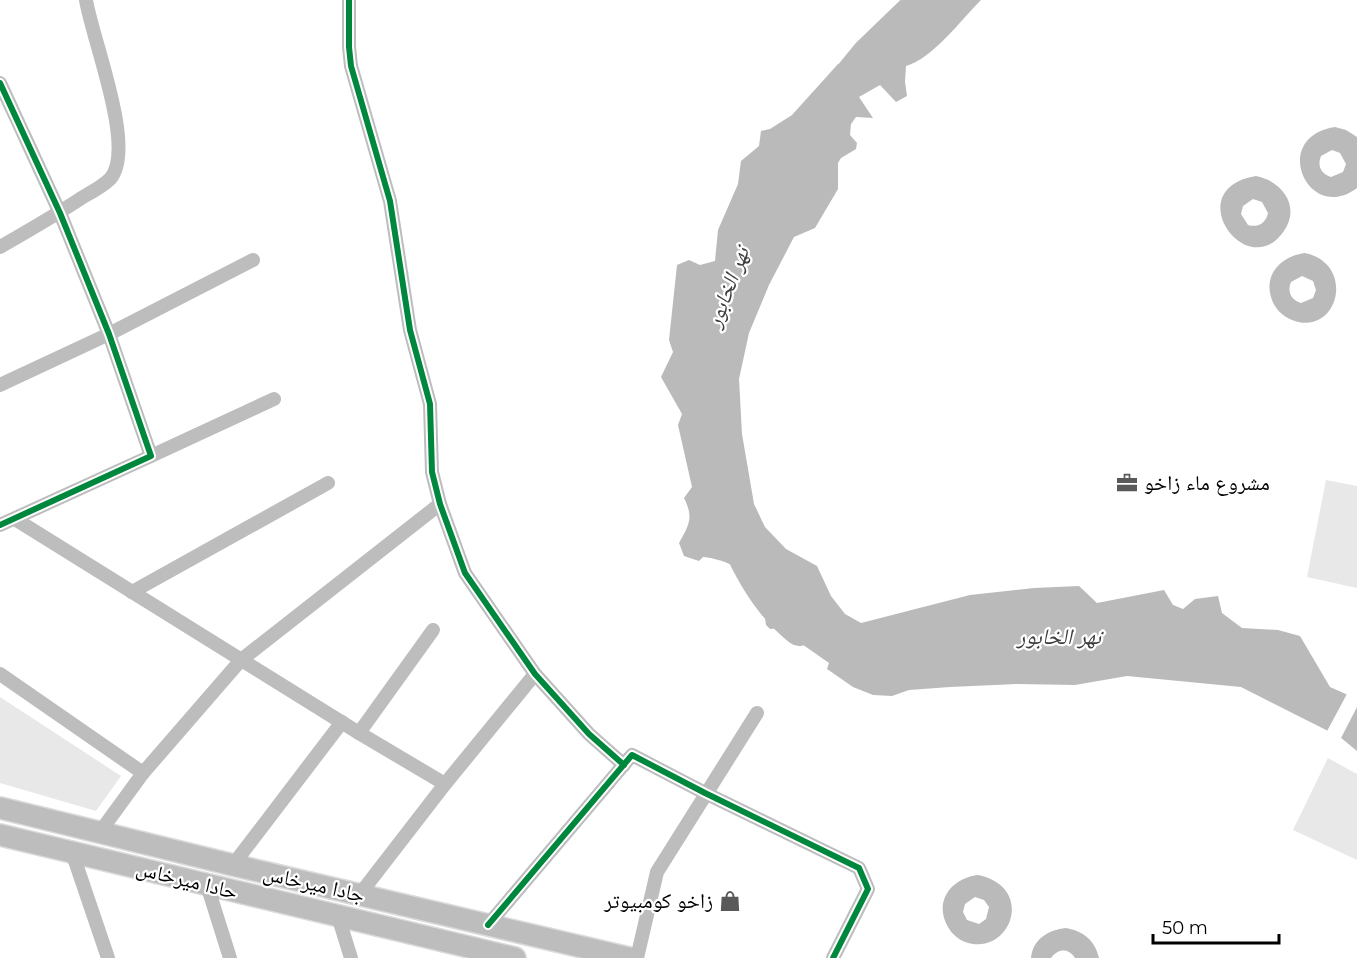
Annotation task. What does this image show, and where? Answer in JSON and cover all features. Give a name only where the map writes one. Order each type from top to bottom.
[{"type":"main road","name":"جادا ميرخاس","points":[[0,808],[629,958]]},
{"type":"main road","name":"حادا ميرخاس","points":[[0,835],[338,916],[481,954],[515,958]]},
{"type":"street","points":[[0,247],[60,213],[110,179],[116,168],[119,155],[115,113],[86,0]]},
{"type":"street","points":[[348,0],[351,66],[390,201],[410,330],[430,404],[431,461],[440,504],[465,573],[535,674],[589,734],[624,765]]},
{"type":"street","points":[[0,83],[60,213],[109,334],[151,456]]},
{"type":"street","points":[[0,385],[109,334],[253,260]]},
{"type":"street","points":[[0,525],[274,399]]},
{"type":"street","points":[[132,592],[328,483]]},
{"type":"street","points":[[100,832],[142,773],[242,660],[440,504]]},
{"type":"street","points":[[15,519],[445,784]]},
{"type":"street","points":[[359,733],[433,630]]},
{"type":"street","points":[[0,674],[142,773]]},
{"type":"street","points":[[360,894],[445,784],[535,674]]},
{"type":"street","points":[[637,958],[657,872],[757,713]]},
{"type":"street","points":[[233,865],[342,722]]},
{"type":"street","points":[[488,925],[632,754],[705,793],[859,868],[868,889],[833,958]]},
{"type":"street","points":[[72,852],[108,958]]},
{"type":"street","points":[[207,885],[230,958]]},
{"type":"street","points":[[338,916],[351,958]]},
{"type":"shaded area","points":[[1326,480],[1357,486],[1357,588],[1307,577]]},
{"type":"shaded area","points":[[0,697],[121,776],[96,811],[0,783]]},
{"type":"shaded area","points":[[1328,758],[1357,774],[1357,860],[1293,830]]},
{"type":"water","name":"نهر الخابور","points":[[907,0],[981,0],[936,47],[916,62],[906,66],[907,96],[896,102],[880,85],[859,97],[873,118],[856,117],[851,124],[850,135],[857,143],[856,149],[841,158],[838,163],[838,189],[815,228],[794,237],[769,285],[749,333],[739,379],[742,434],[754,504],[765,527],[786,549],[817,566],[831,596],[845,614],[861,623],[970,595],[1034,588],[1079,586],[1097,603],[1164,590],[1173,605],[1183,609],[1195,599],[1218,596],[1222,613],[1242,628],[1278,630],[1300,636],[1330,687],[1357,699],[1357,751],[1340,737],[1241,687],[1127,676],[1075,685],[1017,684],[950,687],[909,690],[892,696],[873,695],[853,687],[827,669],[829,663],[779,628],[770,629],[766,625],[765,618],[772,603],[760,585],[744,571],[714,559],[703,557],[699,561],[684,556],[679,543],[688,526],[689,511],[684,498],[692,487],[678,425],[682,414],[661,377],[673,352],[669,340],[677,265],[689,260],[700,265],[715,261],[718,230],[738,184],[741,161],[759,146],[761,131],[770,129],[792,115],[838,64],[870,58],[886,37],[888,15]]},
{"type":"water","points":[[1335,127],[1346,130],[1357,137],[1357,188],[1339,196],[1324,195],[1311,188],[1303,175],[1300,160],[1304,146],[1315,134]],"holes":[[[1332,150],[1340,153],[1346,164],[1343,172],[1331,177],[1325,174],[1320,166],[1321,156]]]},
{"type":"water","points":[[1256,176],[1274,183],[1286,196],[1289,204],[1289,222],[1284,231],[1269,245],[1253,247],[1238,241],[1227,229],[1221,213],[1222,198],[1233,184]],"holes":[[[1253,199],[1262,202],[1268,213],[1265,220],[1258,225],[1248,225],[1241,214],[1243,206]]]},
{"type":"water","points":[[1305,253],[1321,260],[1331,271],[1336,284],[1335,297],[1330,310],[1321,319],[1308,323],[1292,320],[1282,314],[1272,301],[1270,280],[1273,273],[1282,262]],"holes":[[[1302,276],[1313,281],[1316,290],[1313,298],[1301,303],[1292,298],[1289,289],[1291,282]]]},
{"type":"water","points":[[978,875],[996,882],[1007,893],[1012,906],[1010,919],[1004,931],[994,940],[981,944],[965,942],[958,938],[950,930],[944,917],[944,900],[948,892],[960,881]],"holes":[[[975,897],[984,900],[989,907],[986,919],[979,924],[967,920],[963,912],[965,904]]]},
{"type":"water","points":[[1066,928],[1078,931],[1087,937],[1095,946],[1099,958],[1075,958],[1070,952],[1063,950],[1051,958],[1031,958],[1038,941],[1048,933]]},
{"type":"pier","points":[[1348,692],[1357,696],[1357,707],[1340,740],[1326,733]]},
{"type":"waterway","name":"نهر الخابور","points":[[836,91],[867,53],[922,0]]},
{"type":"waterway","name":"نهر الخابور","points":[[737,544],[763,591],[779,613],[799,631]]},
{"type":"cycle path","points":[[349,0],[351,66],[390,201],[410,330],[430,404],[432,472],[440,504],[465,573],[535,674],[589,734],[624,765]]},
{"type":"cycle path","points":[[0,83],[60,213],[109,334],[151,456],[0,525]]},
{"type":"cycle path","points":[[488,925],[632,755],[859,868],[868,889],[833,958]]},
{"type":"place","name":"مشروع ماء زاخو","points":[[1127,483]]},
{"type":"place","name":"زاخو كومبيوتر","points":[[730,901]]}]
